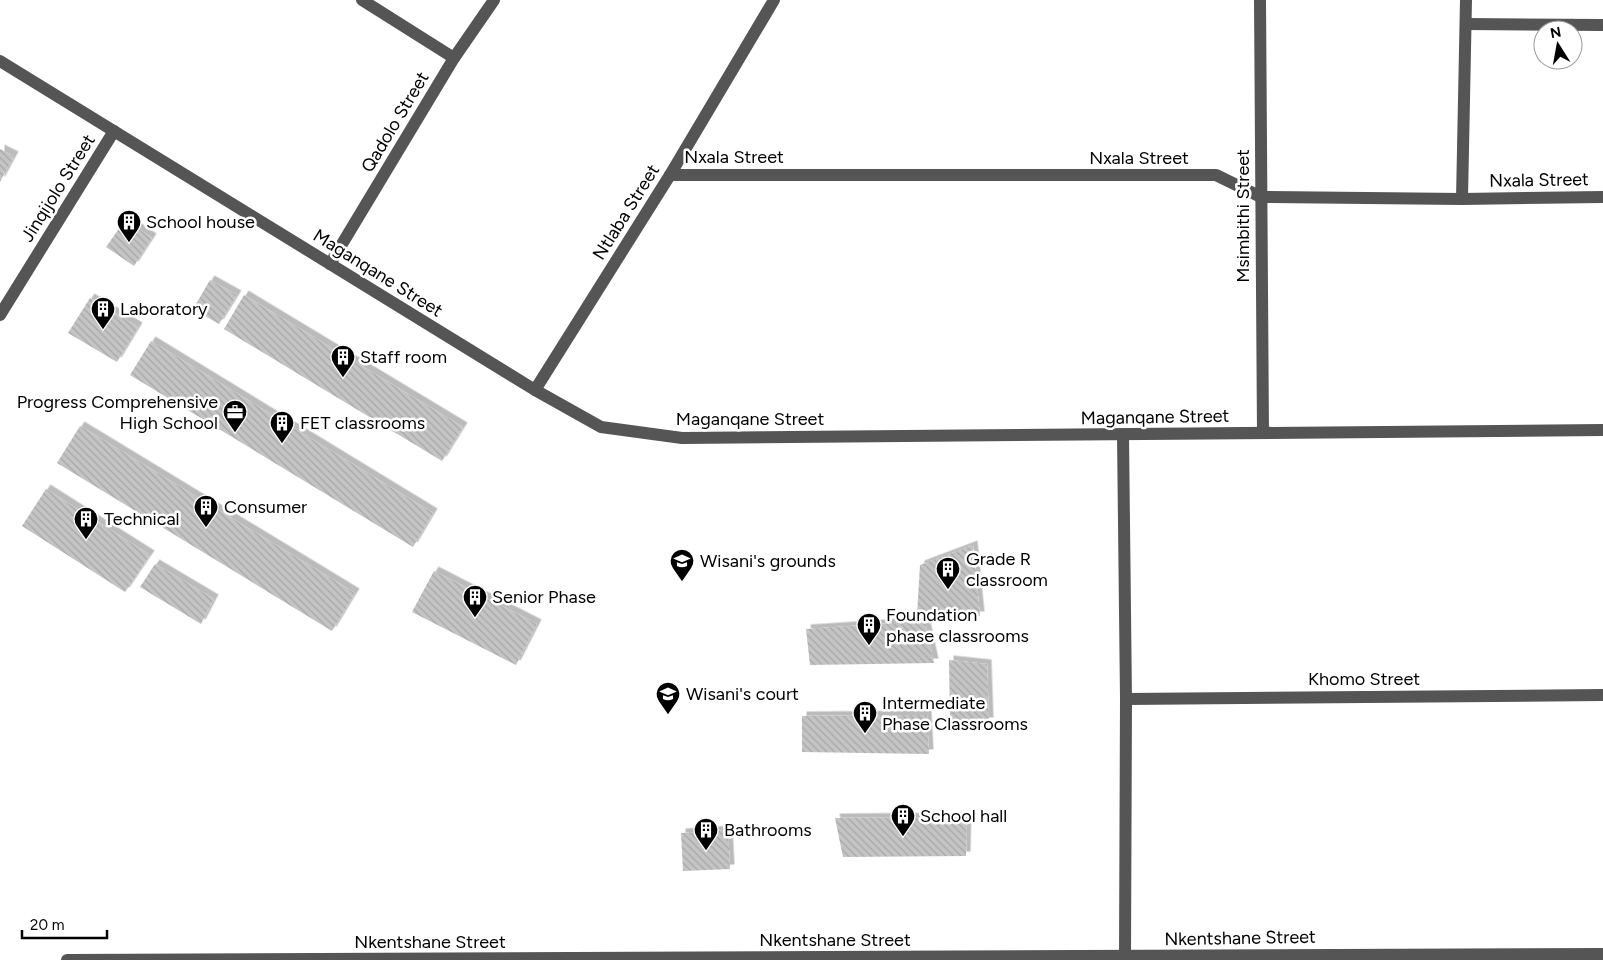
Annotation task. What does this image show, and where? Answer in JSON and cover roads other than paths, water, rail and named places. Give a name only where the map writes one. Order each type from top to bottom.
[{"type":"street","points":[[362,0],[454,58]]},
{"type":"street","name":"Qadolo Street","points":[[330,264],[454,58],[494,0]]},
{"type":"street","name":"Ntlaba Street","points":[[535,390],[670,175],[774,0]]},
{"type":"street","name":"Msimbithi Street","points":[[1260,0],[1263,433]]},
{"type":"street","points":[[1462,199],[1466,0]]},
{"type":"street","points":[[1466,24],[1603,25]]},
{"type":"street","name":"Maganqane Street","points":[[0,61],[535,390],[601,427],[682,438],[1603,430]]},
{"type":"street","name":"Jinqijolo Street","points":[[0,315],[114,131]]},
{"type":"street","name":"Nxala Street","points":[[670,175],[1216,175],[1260,196],[1462,199],[1603,197]]},
{"type":"street","points":[[1123,435],[1126,699],[1125,957]]},
{"type":"street","name":"Khomo Street","points":[[1126,699],[1603,695]]},
{"type":"street","name":"Nkentshane Street","points":[[67,960],[1603,954]]},
{"type":"place","name":"School house","points":[[129,243]]},
{"type":"place","name":"Laboratory","points":[[103,330]]},
{"type":"place","name":"Staff room","points":[[343,378]]},
{"type":"place","name":"Progress Comprehensive High School","points":[[235,433]]},
{"type":"place","name":"FET classrooms","points":[[282,444]]},
{"type":"place","name":"Consumer","points":[[206,528]]},
{"type":"place","name":"Technical","points":[[86,540]]},
{"type":"place","name":"Wisani's grounds","points":[[682,582]]},
{"type":"place","name":"Grade R classroom","points":[[948,590]]},
{"type":"place","name":"Senior Phase","points":[[475,618]]},
{"type":"place","name":"Foundation phase classrooms","points":[[869,646]]},
{"type":"place","name":"Wisani's court","points":[[668,715]]},
{"type":"place","name":"Intermediate Phase Classrooms","points":[[865,734]]},
{"type":"place","name":"School hall","points":[[903,837]]},
{"type":"place","name":"Bathrooms","points":[[706,851]]}]
